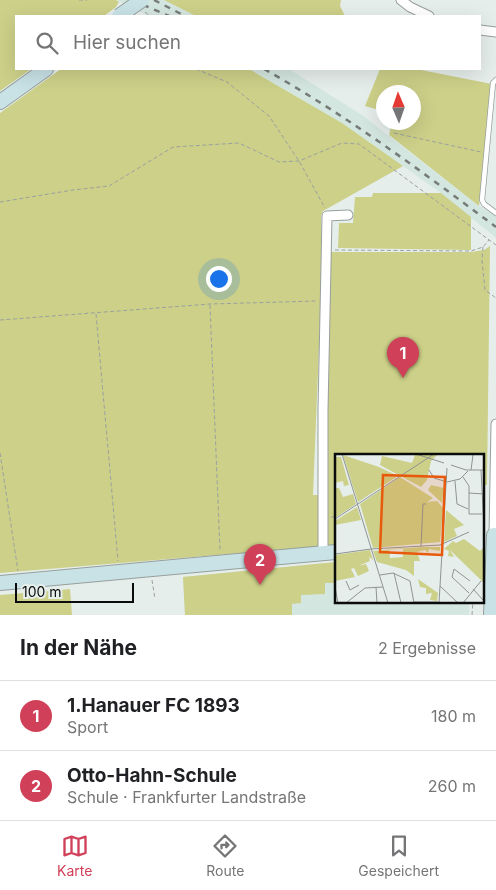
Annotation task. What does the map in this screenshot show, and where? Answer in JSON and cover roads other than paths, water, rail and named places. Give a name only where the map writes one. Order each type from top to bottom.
[{"type":"main road","points":[[120,15],[142,0]]},
{"type":"main road","points":[[0,102],[45,70]]},
{"type":"main road","points":[[491,536],[491,615]]},
{"type":"main road","points":[[0,583],[329,552]]},
{"type":"street","points":[[401,0],[426,15]]},
{"type":"street","points":[[481,30],[496,32]]},
{"type":"street","points":[[329,552],[325,301],[326,250],[328,216],[348,216]]},
{"type":"street","points":[[491,536],[496,424]]},
{"type":"lane","points":[[496,80],[493,83],[482,202],[496,213]]},
{"type":"railway","points":[[132,0],[167,15]]},
{"type":"railway","points":[[154,0],[183,15]]},
{"type":"railway","points":[[266,70],[354,124],[496,227]]},
{"type":"place","name":"1.Hanauer FC 1893","points":[[403,378]]},
{"type":"place","name":"Otto-Hahn-Schule","points":[[260,585]]}]
